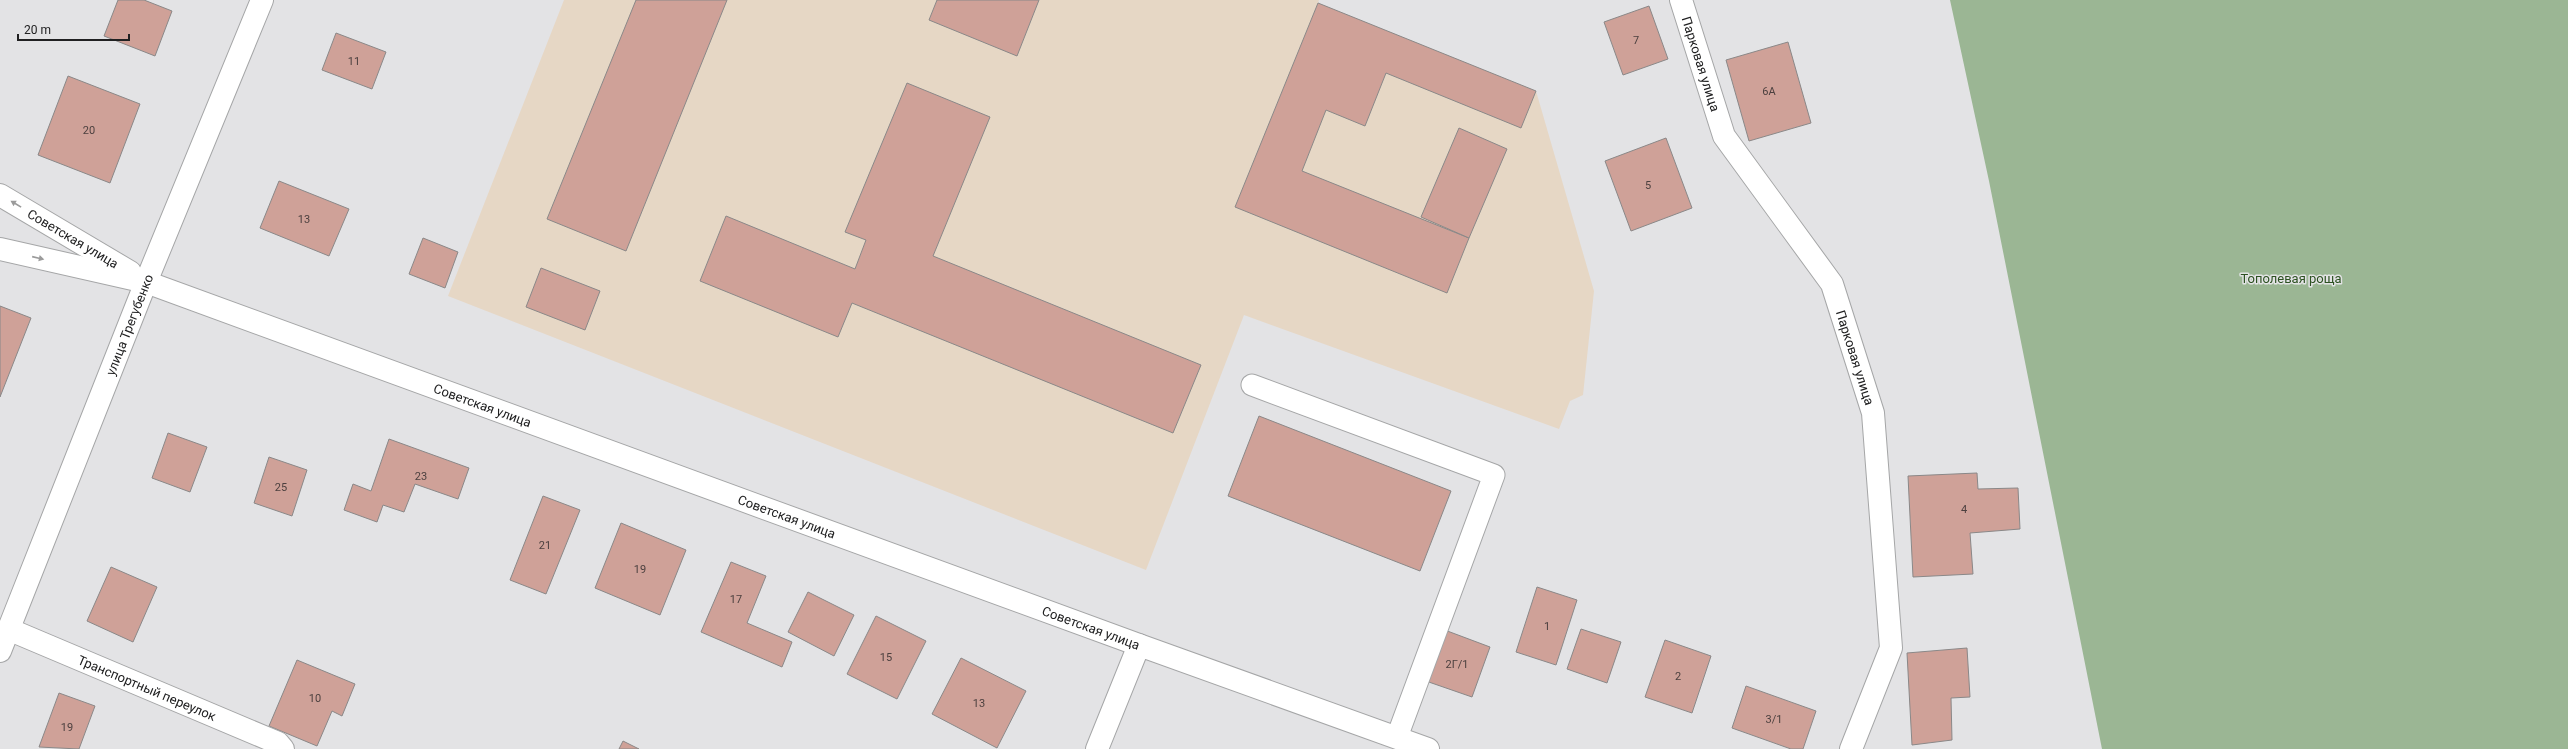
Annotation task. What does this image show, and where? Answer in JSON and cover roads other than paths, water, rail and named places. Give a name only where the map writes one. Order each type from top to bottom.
[{"type":"street","name":"улица Трегубенко","points":[[0,651],[146,282],[262,0]]},
{"type":"street","name":"Парковая улица","points":[[1681,0],[1724,136],[1832,284],[1873,413],[1891,648],[1851,749]]},
{"type":"street","name":"Советская улица","points":[[0,195],[146,282]]},
{"type":"street","name":"Советская улица","points":[[0,249],[146,282],[1428,749]]},
{"type":"street","name":"Транспортный переулок","points":[[8,629],[278,743],[282,749]]},
{"type":"street","points":[[1097,749],[1140,645]]},
{"type":"lane","points":[[1252,385],[1494,475],[1397,737]]},
{"type":"park label","name":"Тополевая роща","points":[[2291,278]]}]
